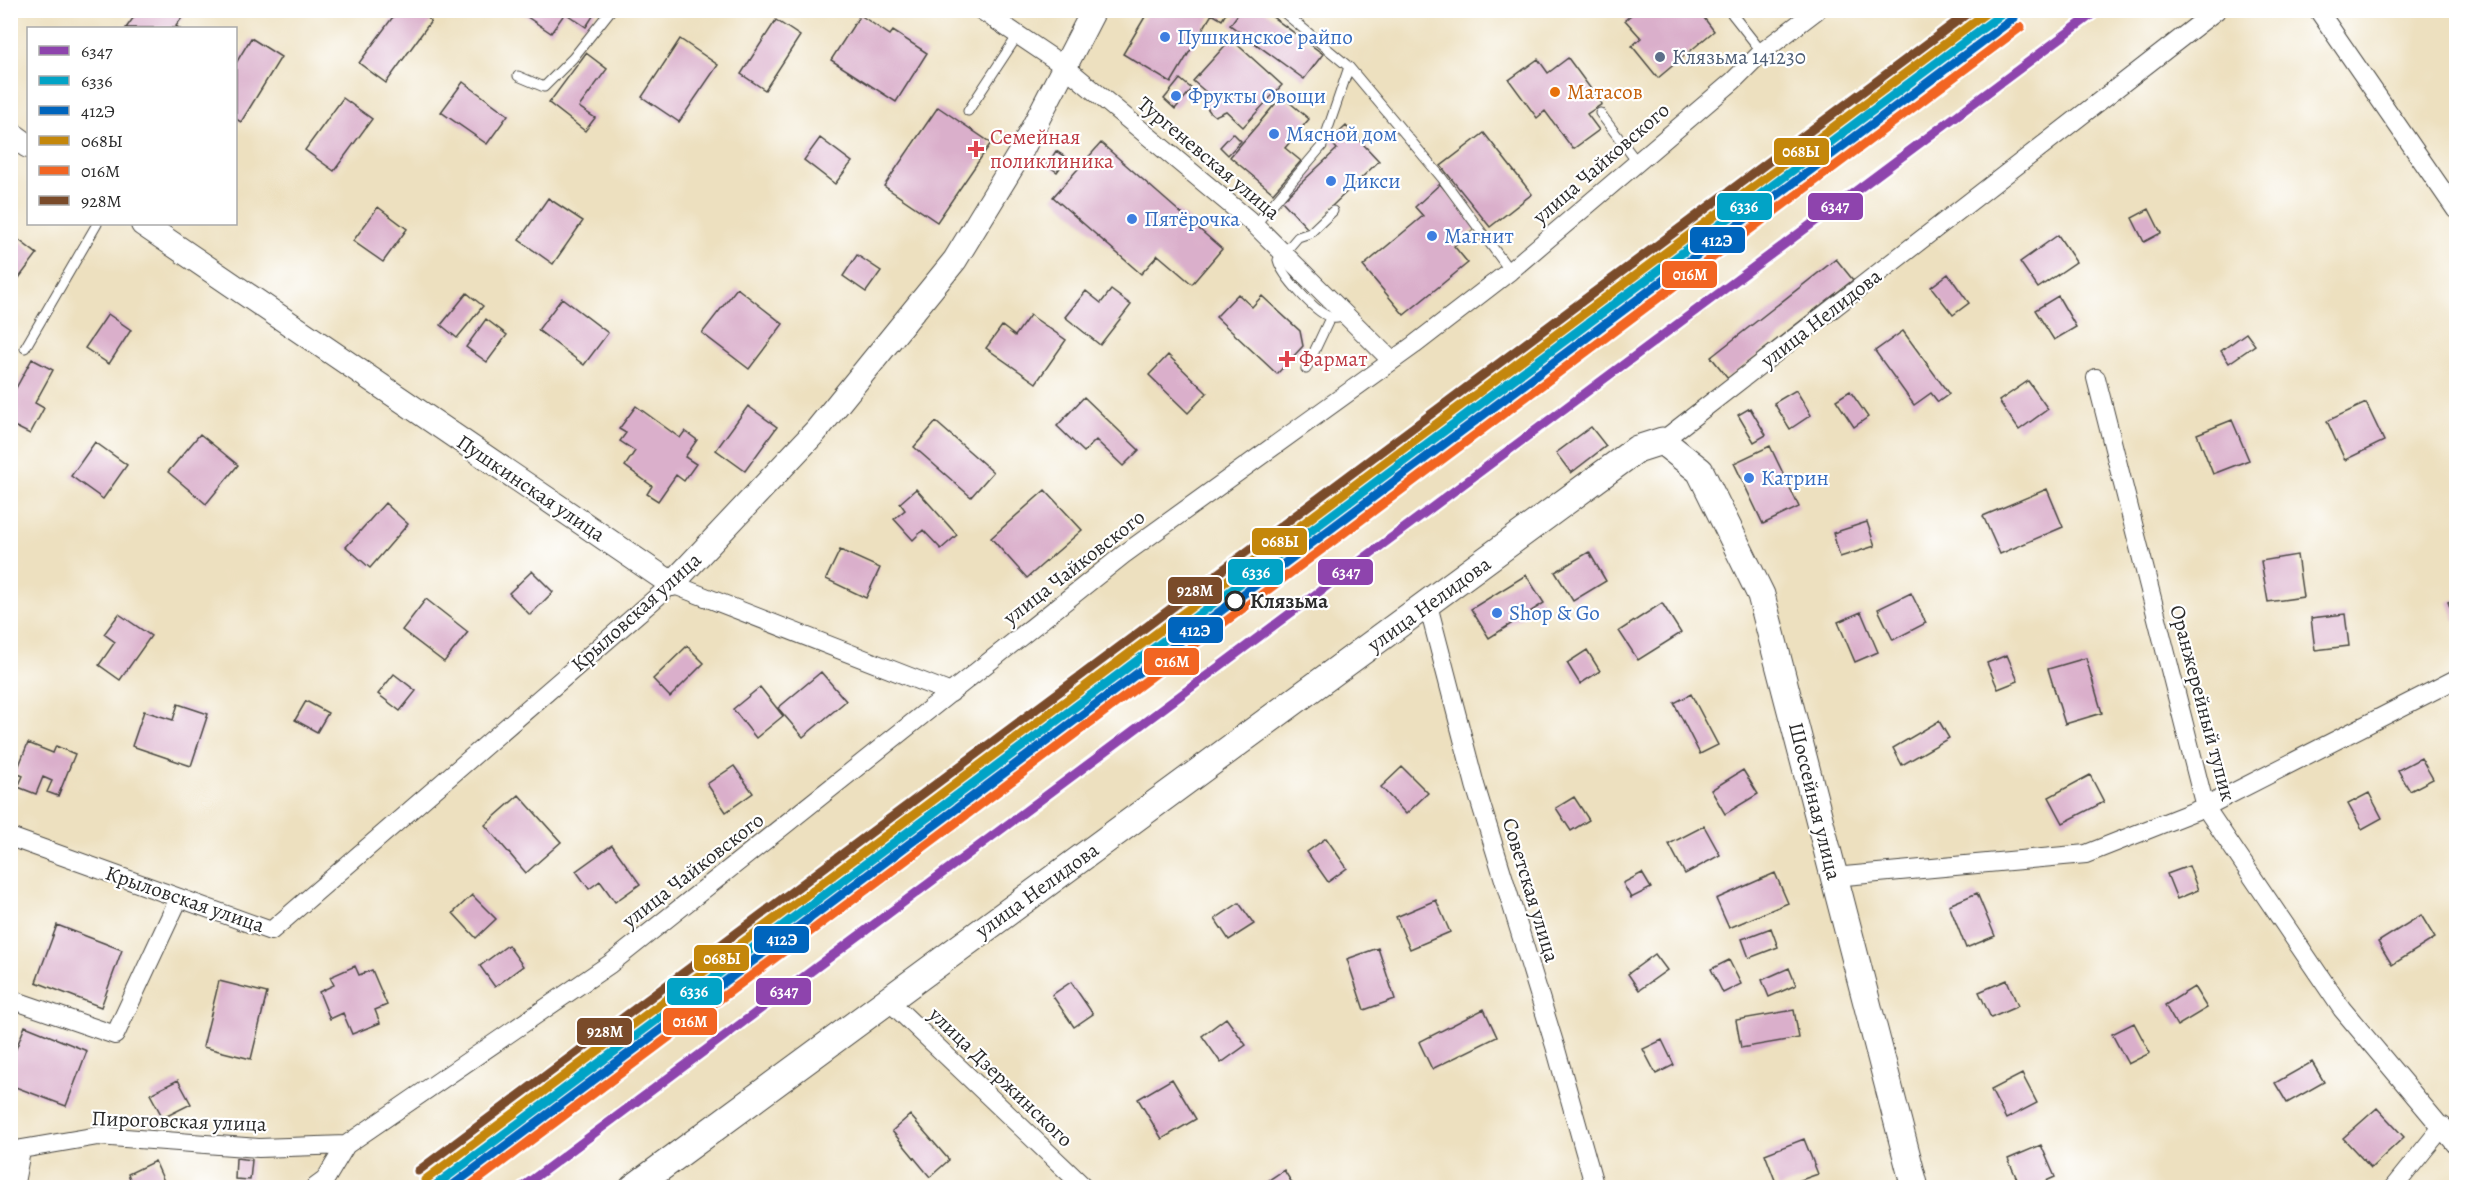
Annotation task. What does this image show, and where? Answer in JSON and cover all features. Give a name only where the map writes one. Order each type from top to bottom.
[{"type":"main road","name":"улица Нелидова","points":[[633,1188],[1637,449],[1662,441]]},
{"type":"main road","name":"Шоссейная улица","points":[[1662,441],[1700,471],[1761,595],[1915,1188]]},
{"type":"street","name":"Тургеневская улица","points":[[981,10],[1064,66],[1255,225],[1284,251],[1338,316],[1392,361]]},
{"type":"street","name":"Крыловская улица","points":[[10,837],[271,931],[672,584],[816,431],[955,260],[1019,155],[1094,10]]},
{"type":"street","name":"улица Чайковского","points":[[346,1145],[610,964],[1123,555],[1392,361],[1510,271],[1733,81],[1762,52],[1817,10]]},
{"type":"street","name":"улица Нелидова","points":[[1662,441],[2217,10]]},
{"type":"street","points":[[2318,10],[2457,210]]},
{"type":"street","points":[[10,133],[27,145]]},
{"type":"street","name":"Пушкинская улица","points":[[144,225],[672,584],[951,693]]},
{"type":"street","name":"Оранжерейный тупик","points":[[2096,378],[2205,807],[2342,1009],[2457,1145]]},
{"type":"street","name":"Советская улица","points":[[1428,605],[1475,785],[1555,1046],[1595,1188]]},
{"type":"street","points":[[1834,877],[2085,854],[2205,807],[2457,679]]},
{"type":"street","points":[[10,999],[115,1035],[179,898]]},
{"type":"street","name":"улица Дзержинского","points":[[887,999],[1077,1185]]},
{"type":"street","points":[[2392,1188],[2443,1126]]},
{"type":"street","name":"Пироговская улица","points":[[16,1151],[98,1136],[259,1148],[346,1145]]},
{"type":"street","points":[[314,1188],[325,1180],[346,1145]]},
{"type":"street","points":[[14,1188],[16,1151]]},
{"type":"lane","points":[[518,76],[544,87],[573,58],[611,10]]},
{"type":"lane","points":[[1281,10],[1349,67],[1442,178],[1510,271]]},
{"type":"lane","points":[[1729,10],[1762,52]]},
{"type":"lane","points":[[968,111],[1018,35]]},
{"type":"lane","points":[[1255,225],[1322,146],[1349,67]]},
{"type":"lane","points":[[1600,113],[1637,162]]},
{"type":"lane","points":[[1284,251],[1298,237],[1310,233],[1333,211]]},
{"type":"lane","points":[[25,348],[96,225]]},
{"type":"lane","points":[[1306,369],[1338,316]]},
{"type":"building","points":[[139,10],[178,10],[184,15],[178,27],[127,27]]},
{"type":"building","points":[[398,10],[418,10],[431,21],[386,83],[359,63]]},
{"type":"building","points":[[517,10],[597,10],[586,27],[565,13],[551,33]]},
{"type":"building","name":"Пушкинское райпо","points":[[1149,10],[1228,10],[1222,20],[1212,14],[1171,83],[1123,54]]},
{"type":"building","points":[[1241,10],[1263,10],[1323,54],[1304,79],[1230,25]]},
{"type":"building","points":[[1637,10],[1698,10],[1714,31],[1658,78],[1632,46],[1641,38],[1625,20]]},
{"type":"building","points":[[860,15],[890,35],[893,31],[927,53],[896,102],[831,60]]},
{"type":"building","points":[[776,20],[800,36],[765,90],[741,74]]},
{"type":"building","points":[[251,38],[281,57],[241,122],[237,120],[237,61]]},
{"type":"building","points":[[680,39],[718,65],[679,122],[642,97]]},
{"type":"building","points":[[1231,39],[1282,85],[1243,127],[1226,111],[1215,116],[1210,112],[1205,105],[1207,93],[1193,81]]},
{"type":"building","points":[[586,53],[607,69],[579,107],[595,118],[585,131],[549,103]]},
{"type":"building","name":"Матасов","points":[[1568,58],[1602,104],[1587,114],[1599,130],[1573,149],[1545,111],[1537,118],[1509,80],[1538,59],[1548,73]]},
{"type":"building","name":"Фрукты Овощи","points":[[1180,79],[1192,89],[1175,109],[1164,99]]},
{"type":"building","points":[[463,82],[508,115],[487,144],[441,112]]},
{"type":"building","name":"Мясной дом","points":[[1282,96],[1309,119],[1285,148],[1301,161],[1273,193],[1230,157]]},
{"type":"building","points":[[343,98],[372,119],[334,171],[305,150]]},
{"type":"building","points":[[938,107],[991,143],[937,222],[884,186]]},
{"type":"building","name":"Дикси","points":[[1346,126],[1379,161],[1308,229],[1282,201],[1337,149],[1330,141]]},
{"type":"building","points":[[1233,133],[1241,141],[1228,155],[1220,147]]},
{"type":"building","points":[[1484,133],[1532,194],[1490,227],[1441,166]]},
{"type":"building","points":[[820,138],[852,162],[835,184],[804,160]]},
{"type":"building","name":"Пятёрочка","points":[[1101,143],[1222,249],[1192,284],[1158,255],[1141,274],[1053,197]]},
{"type":"building","points":[[1056,151],[1067,158],[1057,172],[1047,165]]},
{"type":"building","name":"Магнит","points":[[1440,184],[1476,227],[1454,246],[1468,263],[1404,315],[1363,266],[1423,216],[1415,207]]},
{"type":"building","points":[[548,198],[583,221],[553,264],[519,240]]},
{"type":"building","points":[[378,207],[407,229],[383,262],[353,241]]},
{"type":"building","points":[[2149,209],[2161,233],[2144,242],[2132,218]]},
{"type":"building","points":[[2058,235],[2076,262],[2038,288],[2020,262]]},
{"type":"building","points":[[15,237],[37,254],[10,290],[10,243]]},
{"type":"building","points":[[857,255],[881,271],[866,292],[843,276]]},
{"type":"building","points":[[1836,259],[1853,280],[1728,378],[1711,357]]},
{"type":"building","points":[[1948,274],[1969,303],[1953,315],[1931,287]]},
{"type":"building","points":[[737,288],[783,324],[749,369],[702,333]]},
{"type":"building","points":[[1111,290],[1131,305],[1100,345],[1065,317],[1086,291],[1101,303]]},
{"type":"building","points":[[467,293],[483,306],[457,338],[441,325]]},
{"type":"building","points":[[1238,294],[1252,307],[1262,296],[1300,331],[1303,346],[1277,374],[1216,317]]},
{"type":"building","points":[[2058,296],[2076,327],[2054,340],[2035,310]]},
{"type":"building","points":[[562,298],[608,333],[584,365],[538,330]]},
{"type":"building","points":[[108,314],[131,330],[109,364],[85,348]]},
{"type":"building","points":[[1030,315],[1066,340],[1036,383],[986,348],[1002,326],[1015,336]]},
{"type":"building","points":[[486,319],[507,335],[487,362],[466,347]]},
{"type":"building","points":[[1903,331],[1949,394],[1938,402],[1931,393],[1914,405],[1875,351]]},
{"type":"building","points":[[2246,333],[2255,345],[2229,363],[2221,351]]},
{"type":"building","points":[[1168,355],[1207,393],[1188,413],[1149,375]]},
{"type":"building","points":[[32,359],[53,370],[35,403],[44,408],[30,434],[10,424],[10,399]]},
{"type":"building","points":[[2028,381],[2048,409],[2019,430],[1999,401]]},
{"type":"building","points":[[1796,390],[1811,415],[1790,429],[1774,403]]},
{"type":"building","points":[[1850,391],[1868,417],[1854,427],[1836,400]]},
{"type":"building","points":[[1084,397],[1139,450],[1123,466],[1096,440],[1084,452],[1057,426]]},
{"type":"building","points":[[2366,403],[2384,441],[2345,460],[2327,421]]},
{"type":"building","points":[[636,406],[680,438],[685,431],[697,440],[685,457],[696,464],[684,481],[676,475],[658,501],[647,494],[652,486],[625,466],[635,451],[620,441],[626,433],[619,429]]},
{"type":"building","points":[[748,406],[777,427],[745,471],[716,450]]},
{"type":"building","points":[[1750,408],[1766,435],[1754,442],[1738,415]]},
{"type":"building","points":[[2232,420],[2249,460],[2213,474],[2197,434]]},
{"type":"building","points":[[936,422],[993,472],[971,497],[914,447]]},
{"type":"building","points":[[1591,427],[1606,446],[1571,473],[1556,453]]},
{"type":"building","points":[[200,434],[238,465],[206,504],[168,472]]},
{"type":"building","points":[[95,442],[127,465],[103,499],[71,476]]},
{"type":"building","points":[[1770,446],[1799,507],[1763,524],[1734,463]]},
{"type":"building","points":[[916,489],[957,535],[941,549],[923,530],[913,540],[894,519],[905,510],[900,503]]},
{"type":"building","points":[[2047,489],[2063,527],[2000,554],[1983,516]]},
{"type":"building","points":[[1045,490],[1082,530],[1027,578],[991,538]]},
{"type":"building","points":[[385,503],[408,524],[370,568],[346,547]]},
{"type":"building","points":[[1867,522],[1875,546],[1840,557],[1833,533]]},
{"type":"building","points":[[840,550],[880,568],[866,598],[826,579]]},
{"type":"building","points":[[1589,552],[1606,581],[1573,601],[1555,572]]},
{"type":"building","points":[[2297,555],[2303,597],[2268,602],[2261,561]]},
{"type":"building","points":[[532,571],[553,592],[530,615],[509,593]]},
{"type":"building","name":"Shop & Go","points":[[1526,575],[1544,603],[1489,638],[1471,609]]},
{"type":"building","points":[[1911,593],[1926,623],[1893,640],[1878,609]]},
{"type":"building","points":[[426,599],[468,632],[444,662],[402,630]]},
{"type":"building","points":[[2456,599],[2456,622],[2448,602]]},
{"type":"building","points":[[1662,603],[1681,633],[1638,660],[1619,631]]},
{"type":"building","points":[[1861,612],[1878,652],[1855,662],[1838,622]]},
{"type":"building","points":[[119,614],[151,636],[120,680],[99,665],[115,642],[104,634]]},
{"type":"building","points":[[2345,614],[2349,646],[2315,650],[2311,618]]},
{"type":"building","points":[[687,646],[704,663],[670,697],[653,679]]},
{"type":"building","points":[[1587,650],[1600,671],[1580,684],[1567,663]]},
{"type":"building","points":[[2007,655],[2018,681],[1998,689],[1987,663]]},
{"type":"building","points":[[2086,658],[2102,713],[2065,724],[2048,669]]},
{"type":"building","points":[[821,672],[846,701],[803,737],[778,708]]},
{"type":"building","points":[[394,674],[416,691],[400,711],[378,694]]},
{"type":"building","points":[[760,687],[783,716],[756,738],[733,709]]},
{"type":"building","points":[[1691,694],[1718,745],[1700,754],[1674,703]]},
{"type":"building","points":[[306,701],[328,713],[317,732],[295,720]]},
{"type":"building","points":[[178,704],[208,714],[191,766],[132,746],[144,711],[173,720]]},
{"type":"building","points":[[1939,721],[1949,738],[1902,765],[1893,748]]},
{"type":"building","points":[[28,743],[53,753],[56,746],[75,754],[58,796],[47,792],[52,781],[43,777],[36,794],[18,787],[23,776],[16,773]]},
{"type":"building","points":[[2421,758],[2433,779],[2410,791],[2398,770]]},
{"type":"building","points":[[734,766],[753,793],[726,812],[707,784]]},
{"type":"building","points":[[1402,767],[1428,793],[1406,814],[1381,787]]},
{"type":"building","points":[[1743,770],[1758,794],[1725,814],[1711,790]]},
{"type":"building","points":[[2090,775],[2104,802],[2063,823],[2049,797]]},
{"type":"building","points":[[2369,793],[2382,818],[2362,829],[2348,804]]},
{"type":"building","points":[[519,795],[561,842],[526,873],[485,825]]},
{"type":"building","points":[[1574,797],[1589,820],[1571,831],[1556,808]]},
{"type":"building","points":[[1704,826],[1720,855],[1685,874],[1669,844]]},
{"type":"building","points":[[1326,838],[1347,868],[1328,882],[1307,852]]},
{"type":"building","points":[[612,845],[640,884],[615,902],[600,881],[589,889],[576,871]]},
{"type":"building","points":[[2189,866],[2198,890],[2177,899],[2167,874]]},
{"type":"building","points":[[1642,873],[1651,888],[1631,898],[1623,883]]},
{"type":"building","points":[[1775,873],[1788,903],[1729,928],[1716,899]]},
{"type":"building","points":[[1977,893],[1995,936],[1966,948],[1949,905]]},
{"type":"building","points":[[472,895],[496,919],[476,938],[453,913]]},
{"type":"building","points":[[1436,900],[1450,932],[1410,949],[1396,917]]},
{"type":"building","points":[[1239,903],[1254,924],[1229,940],[1215,919]]},
{"type":"building","points":[[2421,915],[2435,938],[2392,965],[2378,942]]},
{"type":"building","points":[[57,925],[122,950],[101,1007],[36,982]]},
{"type":"building","points":[[1771,928],[1778,947],[1749,958],[1742,939]]},
{"type":"building","points":[[508,945],[523,966],[495,987],[480,966]]},
{"type":"building","points":[[1378,948],[1395,999],[1364,1010],[1347,959]]},
{"type":"building","points":[[1655,954],[1667,970],[1639,990],[1628,974]]},
{"type":"building","points":[[1729,960],[1741,984],[1723,993],[1711,969]]},
{"type":"building","points":[[355,966],[359,975],[372,970],[387,1005],[375,1010],[380,1023],[352,1034],[343,1013],[330,1019],[319,992],[334,985],[330,977]]},
{"type":"building","points":[[1789,968],[1796,985],[1769,997],[1762,980]]},
{"type":"building","points":[[2007,980],[2018,1006],[1991,1018],[1979,992]]},
{"type":"building","points":[[219,981],[267,993],[251,1059],[203,1047]]},
{"type":"building","points":[[1071,982],[1093,1014],[1074,1027],[1052,995]]},
{"type":"building","points":[[2194,987],[2207,1008],[2177,1026],[2165,1005]]},
{"type":"building","points":[[1484,1009],[1497,1037],[1432,1069],[1419,1042]]},
{"type":"building","points":[[1794,1010],[1799,1038],[1741,1048],[1736,1020]]},
{"type":"building","points":[[1226,1018],[1246,1045],[1221,1063],[1202,1036]]},
{"type":"building","points":[[2134,1023],[2150,1053],[2128,1064],[2112,1034]]},
{"type":"building","points":[[25,1026],[87,1051],[66,1106],[10,1085],[10,1064]]},
{"type":"building","points":[[1662,1040],[1674,1065],[1656,1074],[1643,1049]]},
{"type":"building","points":[[2312,1062],[2324,1082],[2287,1103],[2275,1083]]},
{"type":"building","points":[[2022,1074],[2037,1103],[2006,1119],[1991,1090]]},
{"type":"building","points":[[1172,1079],[1196,1119],[1162,1139],[1138,1099]]},
{"type":"building","points":[[178,1080],[191,1104],[163,1118],[150,1094]]},
{"type":"building","points":[[2377,1108],[2404,1137],[2371,1168],[2343,1138]]},
{"type":"building","points":[[910,1115],[949,1160],[930,1177],[892,1131]]},
{"type":"building","points":[[1804,1139],[1818,1174],[1778,1188],[1765,1154]]},
{"type":"building","points":[[2041,1145],[2055,1177],[2030,1188],[2021,1188],[2008,1159]]},
{"type":"building","points":[[236,1158],[252,1160],[250,1180],[235,1179]]},
{"type":"building","points":[[155,1161],[167,1188],[134,1188],[128,1174]]},
{"type":"building","points":[[1284,1170],[1295,1188],[1257,1188]]},
{"type":"transit line","name":"928М","points":[[418,1171],[1972,10]]},
{"type":"transit line","name":"068Ы","points":[[425,1180],[1990,10]]},
{"type":"transit line","name":"6336","points":[[432,1188],[2007,10]]},
{"type":"transit line","name":"6347","points":[[521,1188],[2098,10]]},
{"type":"transit line","name":"412Э","points":[[449,1188],[2014,18]]},
{"type":"transit line","name":"016М","points":[[467,1188],[2021,27]]},
{"type":"place","name":"Пушкинское райпо","points":[[1165,37]]},
{"type":"place","name":"Клязьма 141230","points":[[1660,57]]},
{"type":"place","name":"Матасов","points":[[1555,92]]},
{"type":"place","name":"Фрукты Овощи","points":[[1176,96]]},
{"type":"place","name":"Мясной дом","points":[[1274,134]]},
{"type":"place","name":"Семейная поликлиника","points":[[976,149]]},
{"type":"place","name":"Дикси","points":[[1331,181]]},
{"type":"place","name":"Пятёрочка","points":[[1132,219]]},
{"type":"place","name":"Магнит","points":[[1432,236]]},
{"type":"place","name":"Фармат","points":[[1287,359]]},
{"type":"place","name":"Катрин","points":[[1749,478]]},
{"type":"place","name":"Клязьма","points":[[1235,601]]},
{"type":"place","name":"Shop & Go","points":[[1497,613]]}]
